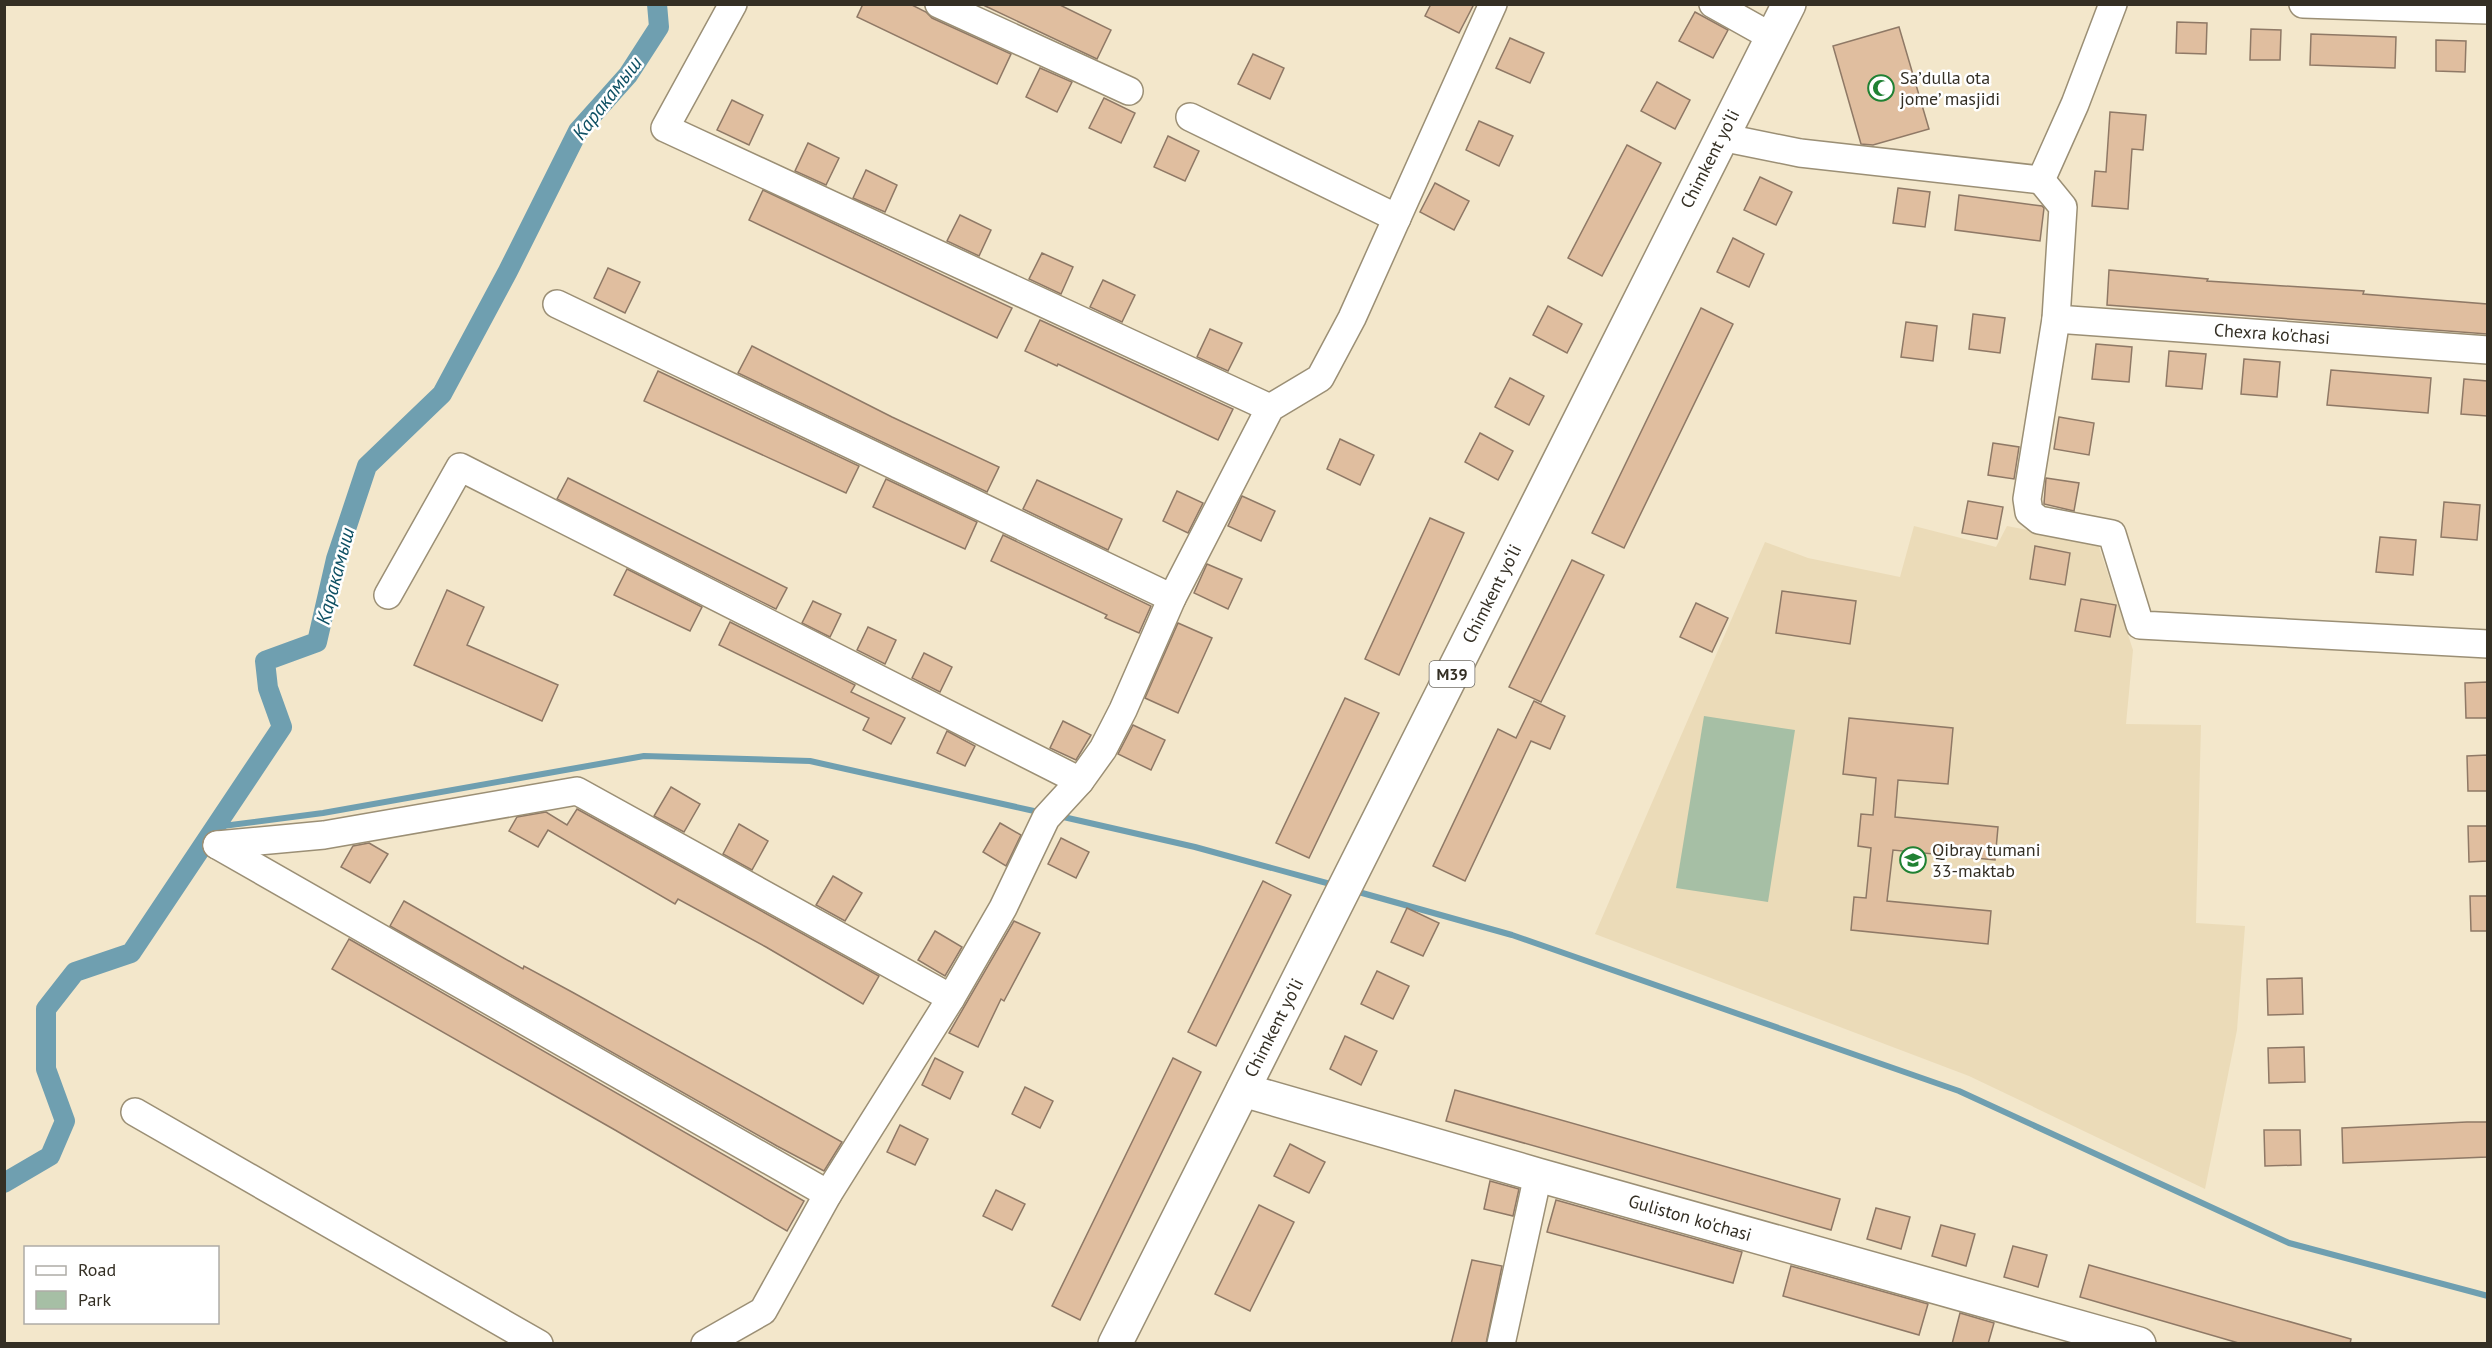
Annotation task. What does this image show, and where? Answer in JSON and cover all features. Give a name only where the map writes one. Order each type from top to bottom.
[{"type":"main road","name":"Chimkent yo‘li","points":[[1115,1344],[1789,4]]},
{"type":"main road","name":"Guliston ko'chasi","points":[[1242,1090],[2139,1344]]},
{"type":"street","points":[[733,4],[665,128],[1270,408]]},
{"type":"street","points":[[939,4],[1129,91]]},
{"type":"street","points":[[705,1344],[763,1311],[828,1194],[951,998],[1003,908],[1046,818],[1080,781],[1102,749],[1123,710],[1172,598],[1270,408],[1320,378],[1352,318],[1493,4]]},
{"type":"street","points":[[1713,4],[1772,38]]},
{"type":"street","points":[[2041,180],[2113,4]]},
{"type":"street","points":[[2303,4],[2487,10]]},
{"type":"street","points":[[1190,117],[1397,218]]},
{"type":"street","points":[[1721,137],[1800,153],[2041,180],[2063,207],[2056,319],[2027,499],[2029,512],[2039,520],[2112,534],[2140,625],[2487,644]]},
{"type":"street","points":[[557,304],[1172,598]]},
{"type":"street","name":"Chexra ko'chasi","points":[[2056,319],[2487,350]]},
{"type":"street","points":[[388,595],[460,467],[1080,781]]},
{"type":"street","points":[[828,1194],[217,845],[324,835],[577,791],[951,998]]},
{"type":"street","points":[[135,1112],[539,1344]]},
{"type":"street","points":[[1501,1344],[1538,1175]]},
{"type":"shaded area","name":"Qibray tumani 33-maktab","points":[[1914,526],[1996,547],[2007,526],[2098,544],[2133,650],[2126,724],[2201,725],[2196,923],[2245,926],[2237,1030],[2205,1189],[1969,1076],[1595,934],[1765,542],[1808,558],[1900,577]]},
{"type":"green space","points":[[1704,716],[1795,730],[1768,902],[1676,888]]},
{"type":"building","points":[[863,4],[910,4],[926,12],[932,18],[1011,54],[997,84],[857,17]]},
{"type":"building","points":[[981,4],[1058,4],[1111,30],[1097,59]]},
{"type":"building","points":[[1431,4],[1474,4],[1459,33],[1425,16]]},
{"type":"building","points":[[1695,12],[1728,30],[1713,58],[1679,41]]},
{"type":"building","points":[[2177,22],[2207,23],[2206,54],[2176,53]]},
{"type":"building","name":"Sa’dulla ota jome’ masjidi","points":[[1899,27],[1929,129],[1873,145],[1861,144],[1833,46]]},
{"type":"building","points":[[2251,29],[2281,30],[2280,60],[2250,60]]},
{"type":"building","points":[[2311,34],[2396,37],[2395,68],[2310,65]]},
{"type":"building","points":[[1510,38],[1544,53],[1530,83],[1496,68]]},
{"type":"building","points":[[2436,40],[2466,41],[2465,72],[2436,71]]},
{"type":"building","points":[[1253,54],[1284,68],[1270,99],[1238,84]]},
{"type":"building","points":[[1040,68],[1072,82],[1057,112],[1026,97]]},
{"type":"building","points":[[1657,82],[1690,100],[1675,129],[1641,111]]},
{"type":"building","points":[[1104,98],[1135,113],[1121,143],[1089,128]]},
{"type":"building","points":[[732,100],[763,115],[749,145],[717,130]]},
{"type":"building","points":[[2110,112],[2146,115],[2143,150],[2132,149],[2128,209],[2092,206],[2095,171],[2106,172]]},
{"type":"building","points":[[1479,121],[1513,136],[1499,166],[1466,150]]},
{"type":"building","points":[[1168,136],[1199,151],[1185,181],[1154,167]]},
{"type":"building","points":[[808,143],[839,158],[826,185],[795,171]]},
{"type":"building","points":[[1627,145],[1661,163],[1602,276],[1568,258]]},
{"type":"building","points":[[866,170],[897,185],[885,212],[853,198]]},
{"type":"building","points":[[1760,177],[1792,192],[1776,225],[1744,210]]},
{"type":"building","points":[[1435,183],[1469,201],[1454,230],[1420,212]]},
{"type":"building","points":[[1898,188],[1930,192],[1925,227],[1893,223]]},
{"type":"building","points":[[763,190],[1012,308],[997,338],[749,220]]},
{"type":"building","points":[[1959,195],[2042,206],[2044,208],[2040,241],[1955,230]]},
{"type":"building","points":[[960,215],[991,230],[979,256],[947,241]]},
{"type":"building","points":[[1733,238],[1764,254],[1749,287],[1717,272]]},
{"type":"building","points":[[1042,253],[1073,267],[1061,294],[1029,279]]},
{"type":"building","points":[[608,268],[640,282],[625,313],[594,298]]},
{"type":"building","points":[[2109,270],[2208,279],[2207,281],[2364,291],[2363,294],[2487,304],[2487,334],[2107,305]]},
{"type":"building","points":[[1103,280],[1135,295],[1122,322],[1090,307]]},
{"type":"building","points":[[1548,306],[1582,324],[1567,353],[1533,335]]},
{"type":"building","points":[[1701,308],[1733,324],[1624,548],[1592,533]]},
{"type":"building","points":[[1973,314],[2005,318],[2000,353],[1969,349]]},
{"type":"building","points":[[1040,320],[1233,409],[1218,440],[1058,364],[1057,366],[1025,351]]},
{"type":"building","points":[[1906,322],[1937,326],[1933,361],[1901,357]]},
{"type":"building","points":[[1210,329],[1242,343],[1228,371],[1197,357]]},
{"type":"building","points":[[2096,344],[2132,347],[2129,382],[2092,379]]},
{"type":"building","points":[[752,346],[892,417],[999,467],[987,492],[738,373]]},
{"type":"building","points":[[2169,351],[2206,354],[2202,389],[2166,386]]},
{"type":"building","points":[[2244,359],[2280,362],[2277,397],[2241,394]]},
{"type":"building","points":[[2331,370],[2431,378],[2428,413],[2327,405]]},
{"type":"building","points":[[658,371],[859,466],[846,493],[644,401]]},
{"type":"building","points":[[1510,378],[1544,396],[1529,425],[1495,407]]},
{"type":"building","points":[[2464,379],[2487,381],[2487,416],[2461,414]]},
{"type":"building","points":[[2059,417],[2094,423],[2089,455],[2054,449]]},
{"type":"building","points":[[1480,433],[1513,451],[1498,480],[1465,462]]},
{"type":"building","points":[[1340,439],[1374,455],[1360,485],[1327,469]]},
{"type":"building","points":[[1993,443],[2019,447],[2014,479],[1988,475]]},
{"type":"building","points":[[568,478],[787,588],[776,609],[557,499]]},
{"type":"building","points":[[2046,478],[2079,483],[2074,511],[2044,504]]},
{"type":"building","points":[[886,479],[977,522],[965,549],[873,507]]},
{"type":"building","points":[[1037,480],[1122,519],[1108,550],[1023,509]]},
{"type":"building","points":[[1177,491],[1203,503],[1188,533],[1163,521]]},
{"type":"building","points":[[1242,496],[1275,511],[1261,541],[1228,526]]},
{"type":"building","points":[[1968,501],[2003,507],[1997,539],[1962,533]]},
{"type":"building","points":[[2444,502],[2480,505],[2477,540],[2441,537]]},
{"type":"building","points":[[1430,518],[1464,533],[1399,675],[1365,659]]},
{"type":"building","points":[[1003,535],[1151,606],[1139,633],[1105,618],[1107,615],[991,561]]},
{"type":"building","points":[[2380,537],[2416,540],[2413,575],[2376,572]]},
{"type":"building","points":[[2035,546],[2070,553],[2065,585],[2030,579]]},
{"type":"building","points":[[1572,560],[1604,575],[1541,702],[1509,687]]},
{"type":"building","points":[[1207,564],[1242,579],[1228,609],[1194,593]]},
{"type":"building","points":[[627,569],[702,607],[690,631],[614,595]]},
{"type":"building","points":[[447,590],[484,607],[467,645],[558,685],[542,721],[414,665]]},
{"type":"building","points":[[1782,591],[1856,601],[1850,644],[1776,633]]},
{"type":"building","points":[[2081,599],[2116,605],[2110,637],[2075,631]]},
{"type":"building","points":[[813,601],[841,614],[830,637],[802,623]]},
{"type":"building","points":[[1696,603],[1728,618],[1712,652],[1680,637]]},
{"type":"building","points":[[730,622],[855,685],[851,692],[905,718],[891,744],[863,730],[869,718],[719,645]]},
{"type":"building","points":[[1178,623],[1212,638],[1178,713],[1145,698]]},
{"type":"building","points":[[868,627],[896,640],[885,664],[857,650]]},
{"type":"building","points":[[924,653],[952,667],[940,692],[912,678]]},
{"type":"building","points":[[2487,682],[2487,718],[2466,718],[2465,683]]},
{"type":"building","points":[[1345,698],[1379,713],[1309,858],[1276,843]]},
{"type":"building","points":[[1534,701],[1565,716],[1550,749],[1531,741],[1465,881],[1433,866],[1498,729],[1516,738]]},
{"type":"building","points":[[1849,718],[1953,728],[1948,784],[1898,780],[1895,817],[1998,827],[1995,860],[1893,850],[1887,901],[1991,911],[1988,944],[1851,930],[1854,897],[1866,898],[1871,848],[1858,846],[1861,814],[1873,815],[1876,778],[1843,774]]},
{"type":"building","points":[[1063,721],[1091,735],[1076,760],[1050,748]]},
{"type":"building","points":[[1133,725],[1165,740],[1151,770],[1118,754]]},
{"type":"building","points":[[947,731],[975,746],[965,766],[937,753]]},
{"type":"building","points":[[2487,755],[2487,791],[2468,791],[2467,756]]},
{"type":"building","points":[[671,787],[700,804],[684,832],[654,816]]},
{"type":"building","points":[[577,809],[879,976],[863,1004],[678,899],[675,904],[548,830],[538,847],[509,831],[517,817],[546,812],[567,825]]},
{"type":"building","points":[[1000,823],[1021,835],[1006,866],[983,852]]},
{"type":"building","points":[[739,824],[768,841],[752,870],[723,854]]},
{"type":"building","points":[[2468,826],[2487,826],[2487,861],[2469,862]]},
{"type":"building","points":[[1061,838],[1089,852],[1076,878],[1048,864]]},
{"type":"building","points":[[369,843],[388,854],[370,883],[341,867],[353,846]]},
{"type":"building","points":[[833,876],[862,893],[845,921],[816,905]]},
{"type":"building","points":[[1263,881],[1291,895],[1216,1046],[1188,1032]]},
{"type":"building","points":[[2470,896],[2487,896],[2487,931],[2471,931]]},
{"type":"building","points":[[404,901],[523,969],[524,966],[842,1142],[824,1171],[777,1146],[390,926]]},
{"type":"building","points":[[1407,908],[1439,923],[1423,956],[1391,942]]},
{"type":"building","points":[[1014,921],[1040,933],[1004,1001],[1001,999],[978,1047],[949,1033]]},
{"type":"building","points":[[935,931],[962,947],[945,976],[918,960]]},
{"type":"building","points":[[349,939],[804,1201],[787,1231],[332,969]]},
{"type":"building","points":[[1377,971],[1409,986],[1393,1019],[1361,1004]]},
{"type":"building","points":[[2302,978],[2303,1014],[2268,1015],[2267,979]]},
{"type":"building","points":[[1345,1036],[1377,1051],[1361,1085],[1330,1069]]},
{"type":"building","points":[[2304,1047],[2305,1082],[2269,1083],[2268,1048]]},
{"type":"building","points":[[935,1058],[963,1072],[950,1099],[922,1085]]},
{"type":"building","points":[[1173,1058],[1201,1072],[1080,1320],[1052,1306]]},
{"type":"building","points":[[1025,1087],[1053,1101],[1040,1128],[1012,1114]]},
{"type":"building","points":[[1455,1090],[1840,1199],[1831,1230],[1446,1121]]},
{"type":"building","points":[[2487,1122],[2487,1157],[2343,1163],[2342,1128]]},
{"type":"building","points":[[900,1125],[928,1139],[915,1165],[887,1152]]},
{"type":"building","points":[[2264,1130],[2300,1130],[2301,1165],[2265,1166]]},
{"type":"building","points":[[1290,1144],[1325,1162],[1309,1193],[1274,1176]]},
{"type":"building","points":[[1490,1181],[1519,1189],[1513,1216],[1484,1209]]},
{"type":"building","points":[[996,1190],[1025,1204],[1012,1230],[983,1216]]},
{"type":"building","points":[[1556,1200],[1742,1252],[1733,1283],[1547,1232]]},
{"type":"building","points":[[1259,1205],[1294,1222],[1250,1311],[1215,1294]]},
{"type":"building","points":[[1876,1208],[1910,1217],[1901,1249],[1867,1239]]},
{"type":"building","points":[[1941,1225],[1975,1234],[1966,1266],[1932,1256]]},
{"type":"building","points":[[2013,1246],[2047,1255],[2038,1287],[2004,1277]]},
{"type":"building","points":[[1472,1260],[1502,1266],[1486,1344],[1451,1344]]},
{"type":"building","points":[[2089,1265],[2351,1339],[2350,1344],[2242,1344],[2080,1297]]},
{"type":"building","points":[[1791,1266],[1928,1304],[1919,1335],[1783,1296]]},
{"type":"building","points":[[1960,1313],[1994,1323],[1988,1344],[1952,1344]]},
{"type":"waterway","name":"Каракамыш","points":[[4,1183],[50,1156],[65,1121],[46,1069],[46,1009],[75,972],[131,953],[282,727],[268,688],[265,661],[317,642],[336,559],[367,466],[442,394],[508,271],[578,131],[628,75],[659,27],[657,4]]},
{"type":"waterway","points":[[215,827],[323,813],[644,756],[810,761],[1043,813]]},
{"type":"waterway","points":[[1059,816],[1195,847],[1334,885]]},
{"type":"waterway","points":[[1355,891],[1512,935],[1959,1091],[2289,1243],[2488,1296]]},
{"type":"place","name":"Sa’dulla ota jome’ masjidi","points":[[1881,88]]},
{"type":"place","name":"Qibray tumani 33-maktab","points":[[1913,860]]}]
